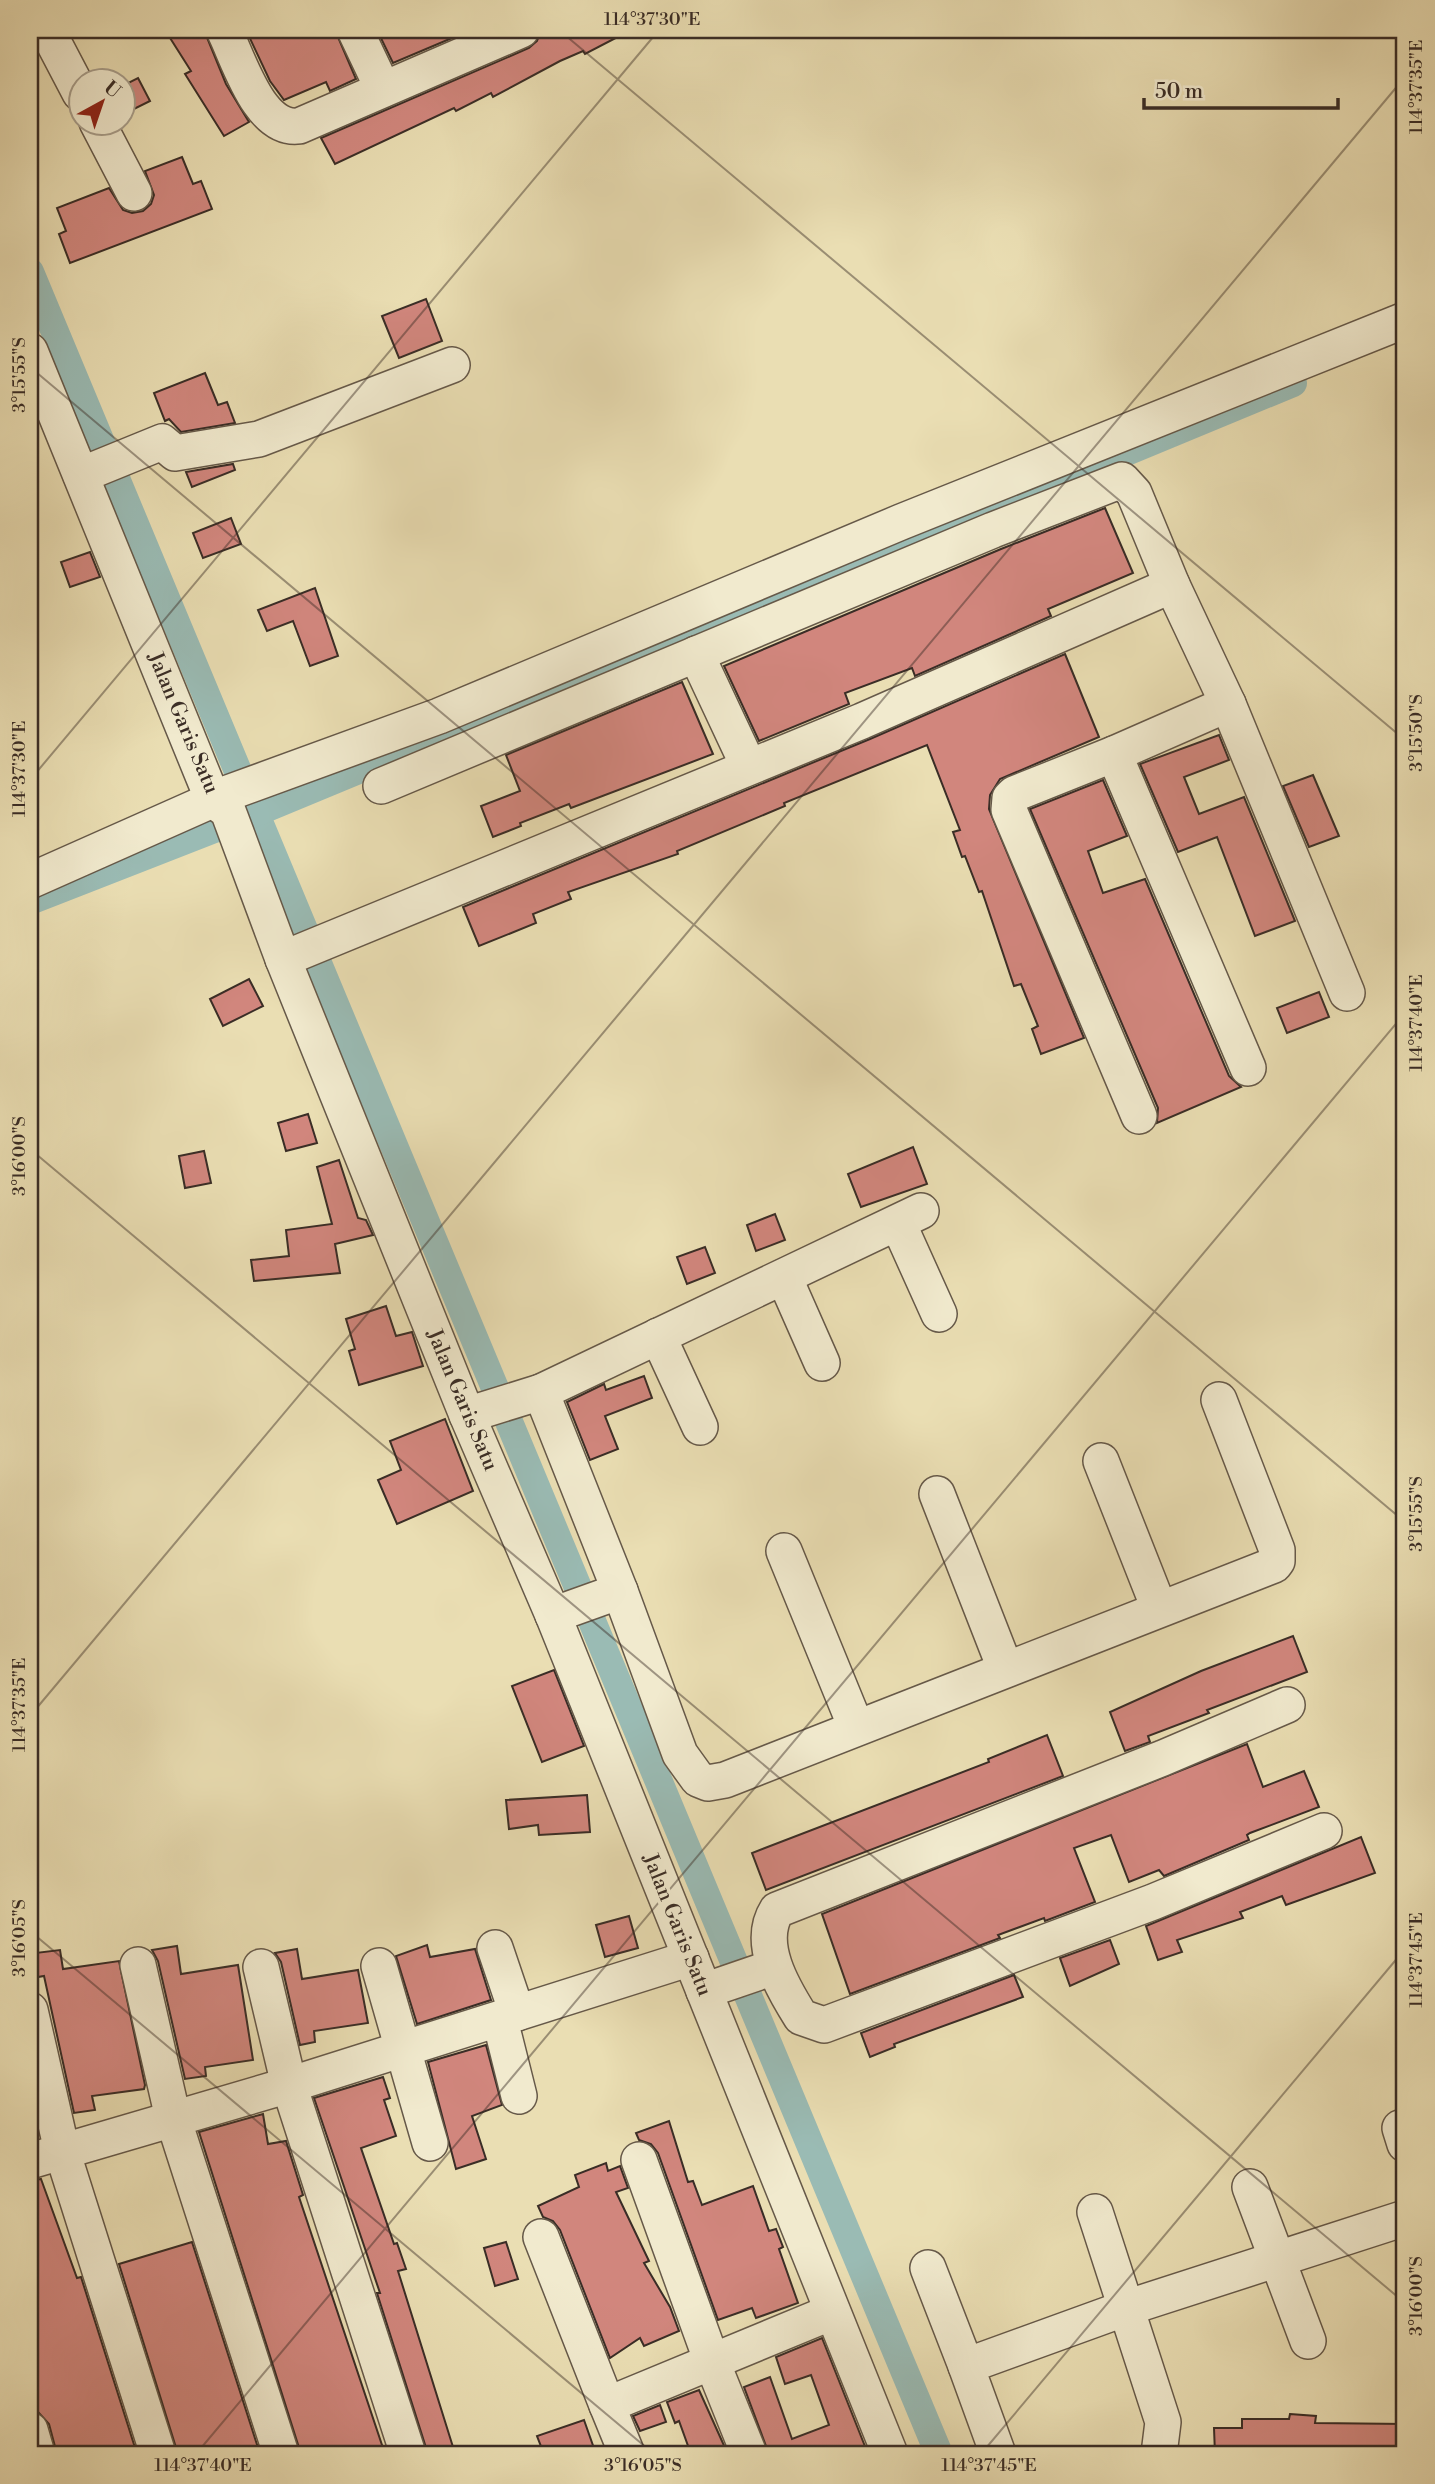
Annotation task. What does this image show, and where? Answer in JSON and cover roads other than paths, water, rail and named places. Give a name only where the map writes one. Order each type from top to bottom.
[{"type":"street","points":[[47,30],[66,66]]},
{"type":"street","points":[[224,30],[259,103],[277,124],[299,126],[501,34]]},
{"type":"street","points":[[355,30],[383,89]]},
{"type":"street","points":[[103,136],[134,193]]},
{"type":"street","points":[[30,881],[227,810],[270,778],[439,716],[901,522],[1405,320]]},
{"type":"street","name":"Jalan Garis Satu","points":[[30,351],[80,475],[291,956],[474,1413],[559,1613],[691,1958],[710,1989],[832,2312],[890,2454]]},
{"type":"street","points":[[80,475],[162,442],[175,453],[259,439],[452,366]]},
{"type":"street","points":[[382,786],[1115,480],[1122,480],[1134,493],[1172,585],[1228,704],[1347,993]]},
{"type":"street","points":[[291,956],[748,765],[862,721],[1172,585]]},
{"type":"street","points":[[696,654],[748,765]]},
{"type":"street","points":[[1139,1116],[1009,810],[1010,798],[1228,704]]},
{"type":"street","points":[[1114,754],[1248,1068]]},
{"type":"street","points":[[474,1413],[532,1394],[910,1217],[939,1314]]},
{"type":"street","points":[[784,1276],[821,1363]]},
{"type":"street","points":[[658,1336],[700,1427]]},
{"type":"street","points":[[532,1394],[680,1754],[698,1779],[708,1783],[725,1780],[1005,1668],[1246,1577],[1277,1561],[1277,1550],[1219,1400]]},
{"type":"street","points":[[1101,1461],[1159,1608]]},
{"type":"street","points":[[937,1494],[1005,1668]]},
{"type":"street","points":[[784,1551],[856,1727]]},
{"type":"street","points":[[559,1613],[613,1594]]},
{"type":"street","points":[[1287,1705],[1163,1758],[778,1910],[768,1930],[765,1970],[801,2017],[824,2025],[1153,1902],[1324,1831]]},
{"type":"street","points":[[495,1948],[509,2016],[519,2096]]},
{"type":"street","points":[[46,2156],[289,2085],[691,1958]]},
{"type":"street","points":[[138,1965],[173,2118],[281,2454]]},
{"type":"street","points":[[379,1966],[430,2143]]},
{"type":"street","points":[[261,1967],[289,2085],[408,2454]]},
{"type":"street","points":[[710,1989],[765,1970]]},
{"type":"street","points":[[30,2010],[46,2156],[158,2454]]},
{"type":"street","points":[[639,2160],[712,2362],[749,2454]]},
{"type":"street","points":[[1251,2187],[1279,2256],[1308,2341]]},
{"type":"street","points":[[1095,2212],[1163,2422],[1159,2454]]},
{"type":"street","points":[[966,2366],[1279,2256],[1405,2218]]},
{"type":"street","points":[[541,2237],[627,2454]]},
{"type":"street","points":[[928,2268],[998,2454]]},
{"type":"street","points":[[607,2405],[832,2312]]},
{"type":"street","points":[[30,2430],[37,2454]]},
{"type":"waterway","points":[[30,272],[939,2454]]},
{"type":"waterway","points":[[30,901],[245,817],[1293,383]]}]
